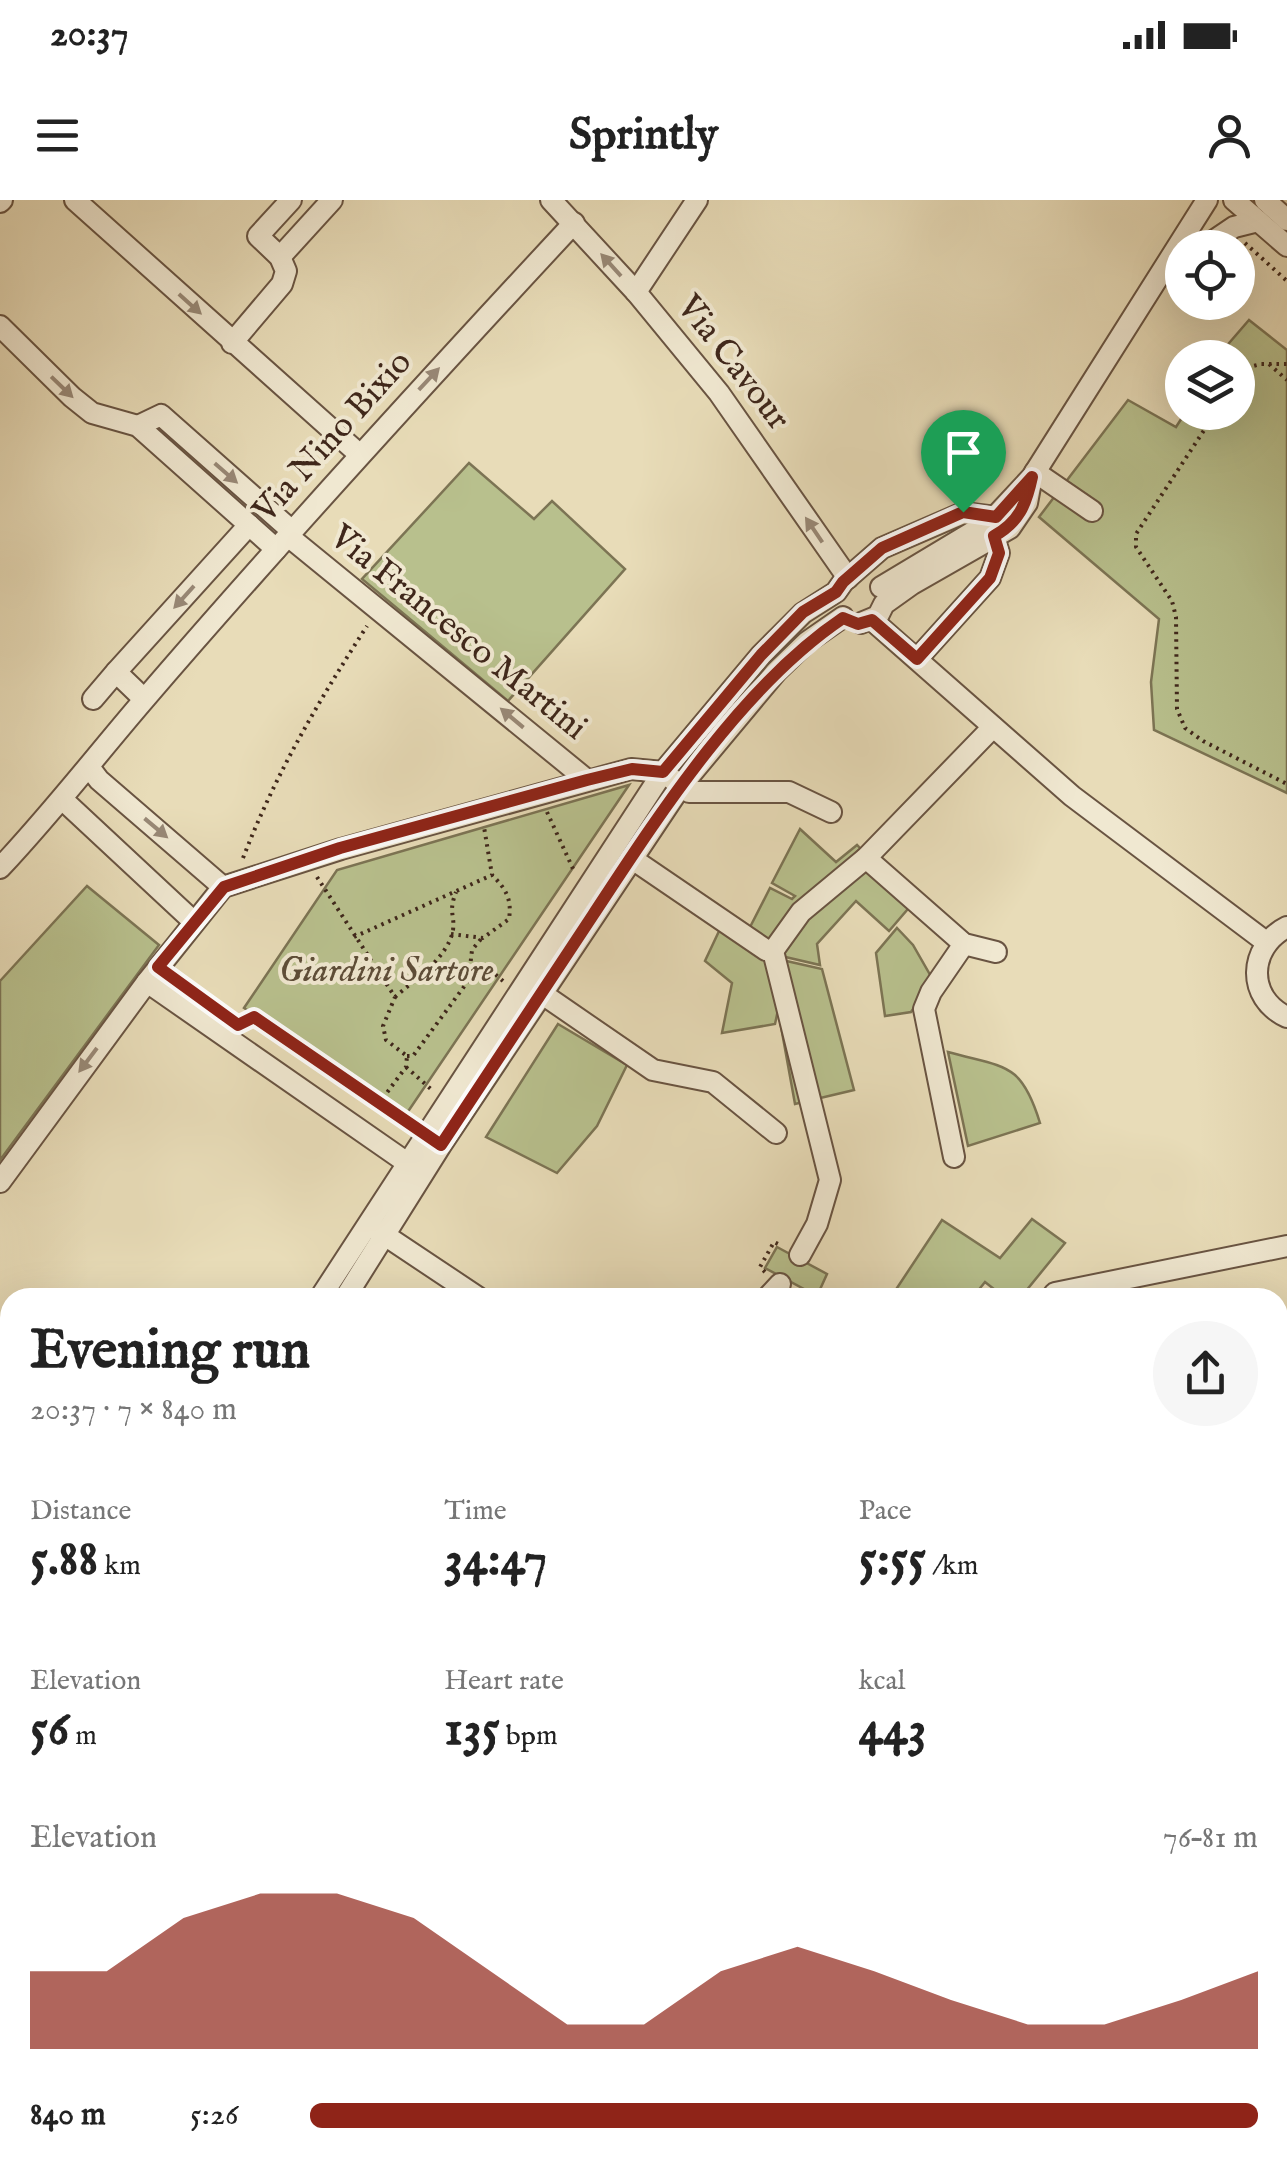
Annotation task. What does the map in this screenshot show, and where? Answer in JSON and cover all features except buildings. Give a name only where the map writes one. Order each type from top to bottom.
[{"type":"street","points":[[75,200],[232,343],[361,452]]},
{"type":"street","points":[[232,343],[282,284],[286,270],[280,257],[258,236],[291,200]]},
{"type":"street","points":[[280,257],[332,200]]},
{"type":"street","name":"Via Cavour","points":[[551,200],[636,292],[719,393],[842,585]]},
{"type":"street","points":[[636,292],[697,200]]},
{"type":"street","points":[[414,1167],[424,1134],[663,772],[803,612],[842,585],[882,548],[963,512],[995,527],[1010,528],[1027,503],[1034,475],[1208,200]]},
{"type":"street","points":[[1234,200],[1287,246]]},
{"type":"street","points":[[1265,200],[1287,220]]},
{"type":"street","points":[[1230,230],[1258,221]]},
{"type":"street","name":"Via Nino Bixio","points":[[0,868],[361,452],[574,223]]},
{"type":"street","points":[[1161,274],[1165,271]]},
{"type":"street","points":[[0,326],[92,413],[138,426],[249,525],[285,538]]},
{"type":"street","points":[[138,426],[160,414],[285,538]]},
{"type":"street","points":[[1034,475],[1092,511]]},
{"type":"street","name":"Via Nino Bixio","points":[[92,699],[249,525]]},
{"type":"street","points":[[842,585],[836,608],[843,618],[858,624],[879,604],[995,527]]},
{"type":"street","points":[[917,659],[990,578],[999,553],[995,527]]},
{"type":"street","name":"Via Francesco Martini","points":[[285,538],[587,780]]},
{"type":"street","points":[[842,585],[866,576],[879,604],[917,659],[1072,796],[1266,942]]},
{"type":"street","points":[[349,1288],[414,1167],[541,993],[680,786],[776,672],[807,642],[843,618]]},
{"type":"street","points":[[116,672],[144,699]]},
{"type":"street","points":[[800,1255],[817,1224],[830,1180],[773,951],[801,912],[866,858],[993,727]]},
{"type":"street","points":[[89,767],[99,780],[224,887]]},
{"type":"street","points":[[0,1182],[192,921],[224,887],[340,848],[632,769],[663,772],[698,794],[789,792],[831,812]]},
{"type":"street","points":[[62,799],[192,921]]},
{"type":"street","points":[[630,858],[766,950]]},
{"type":"street","points":[[866,858],[964,944],[996,952]]},
{"type":"street","points":[[1287,928],[1266,942],[1258,956],[1258,987],[1265,1001],[1287,1017]]},
{"type":"street","points":[[954,1156],[926,1034],[924,1009],[964,944]]},
{"type":"street","points":[[146,982],[414,1167]]},
{"type":"street","points":[[541,993],[653,1070],[713,1082],[776,1133]]},
{"type":"street","points":[[328,1288],[377,1230]]},
{"type":"street","points":[[377,1230],[464,1288]]},
{"type":"street","points":[[1075,1288],[1287,1246]]},
{"type":"path","points":[[1234,227],[1238,238],[1287,282]]},
{"type":"path","points":[[1269,364],[1287,380]]},
{"type":"path","points":[[1255,366],[1287,364]]},
{"type":"path","points":[[1204,430],[1136,534],[1136,547],[1172,601],[1176,617],[1177,709],[1185,728],[1287,784]]},
{"type":"path","points":[[243,858],[266,799],[305,722],[367,626]]},
{"type":"path","points":[[305,722],[312,726]]},
{"type":"path","points":[[540,793],[576,872]]},
{"type":"path","points":[[469,976],[472,950],[509,919],[511,902],[492,875],[484,825]]},
{"type":"path","points":[[314,873],[395,997]]},
{"type":"path","points":[[354,937],[492,875]]},
{"type":"path","points":[[456,892],[449,910],[451,934],[438,957],[395,997],[383,1026],[386,1040],[412,1056],[476,970],[488,968],[504,982]]},
{"type":"path","points":[[451,934],[483,938]]},
{"type":"path","points":[[238,1025],[254,1017],[424,1134]]},
{"type":"path","points":[[380,1104],[406,1066],[407,1056]]},
{"type":"path","points":[[406,1066],[432,1090]]},
{"type":"path","points":[[771,1288],[760,1267],[774,1242],[800,1255]]},
{"type":"green space","points":[[1249,320],[1287,350],[1287,793],[1154,730],[1151,682],[1159,619],[1039,517],[1128,400],[1165,421],[1165,430],[1255,430],[1255,340],[1232,340]]},
{"type":"green space","points":[[469,463],[534,519],[552,501],[625,569],[508,701],[362,579]]},
{"type":"green space","name":"Giardini Sartore","points":[[629,785],[405,1116],[244,1008],[337,870]]},
{"type":"green space","points":[[800,829],[836,862],[857,845],[913,903],[889,931],[856,901],[817,944],[820,965],[764,952],[769,957],[822,969],[854,1090],[795,1104],[778,1010],[775,1024],[722,1033],[732,983],[705,961],[720,929],[748,931],[770,888],[792,899],[795,896],[772,883]]},
{"type":"green space","points":[[87,886],[159,945],[0,1160],[0,981]]},
{"type":"green space","points":[[897,928],[913,945],[933,980],[911,1012],[885,1016],[876,953]]},
{"type":"green space","points":[[558,1024],[627,1065],[597,1126],[557,1173],[486,1137]]},
{"type":"green space","points":[[948,1052],[1008,1070],[1026,1088],[1040,1123],[968,1146]]},
{"type":"green space","points":[[1032,1219],[1065,1243],[1028,1288],[993,1288],[985,1282],[980,1288],[897,1288],[942,1220],[1000,1258]]},
{"type":"green space","points":[[777,1247],[827,1274],[821,1288],[802,1288],[765,1268]]},
{"type":"route","points":[[1032,477],[1027,503],[1018,518],[1010,528],[994,536],[999,553],[990,578],[917,659],[872,620],[858,624],[843,618],[807,642],[776,672],[680,786],[441,1145],[254,1017],[238,1025],[158,967],[192,921],[224,887],[340,848],[587,780],[632,769],[663,772],[761,655],[803,612],[836,592],[882,548],[963,512],[996,517],[1032,477]]}]
